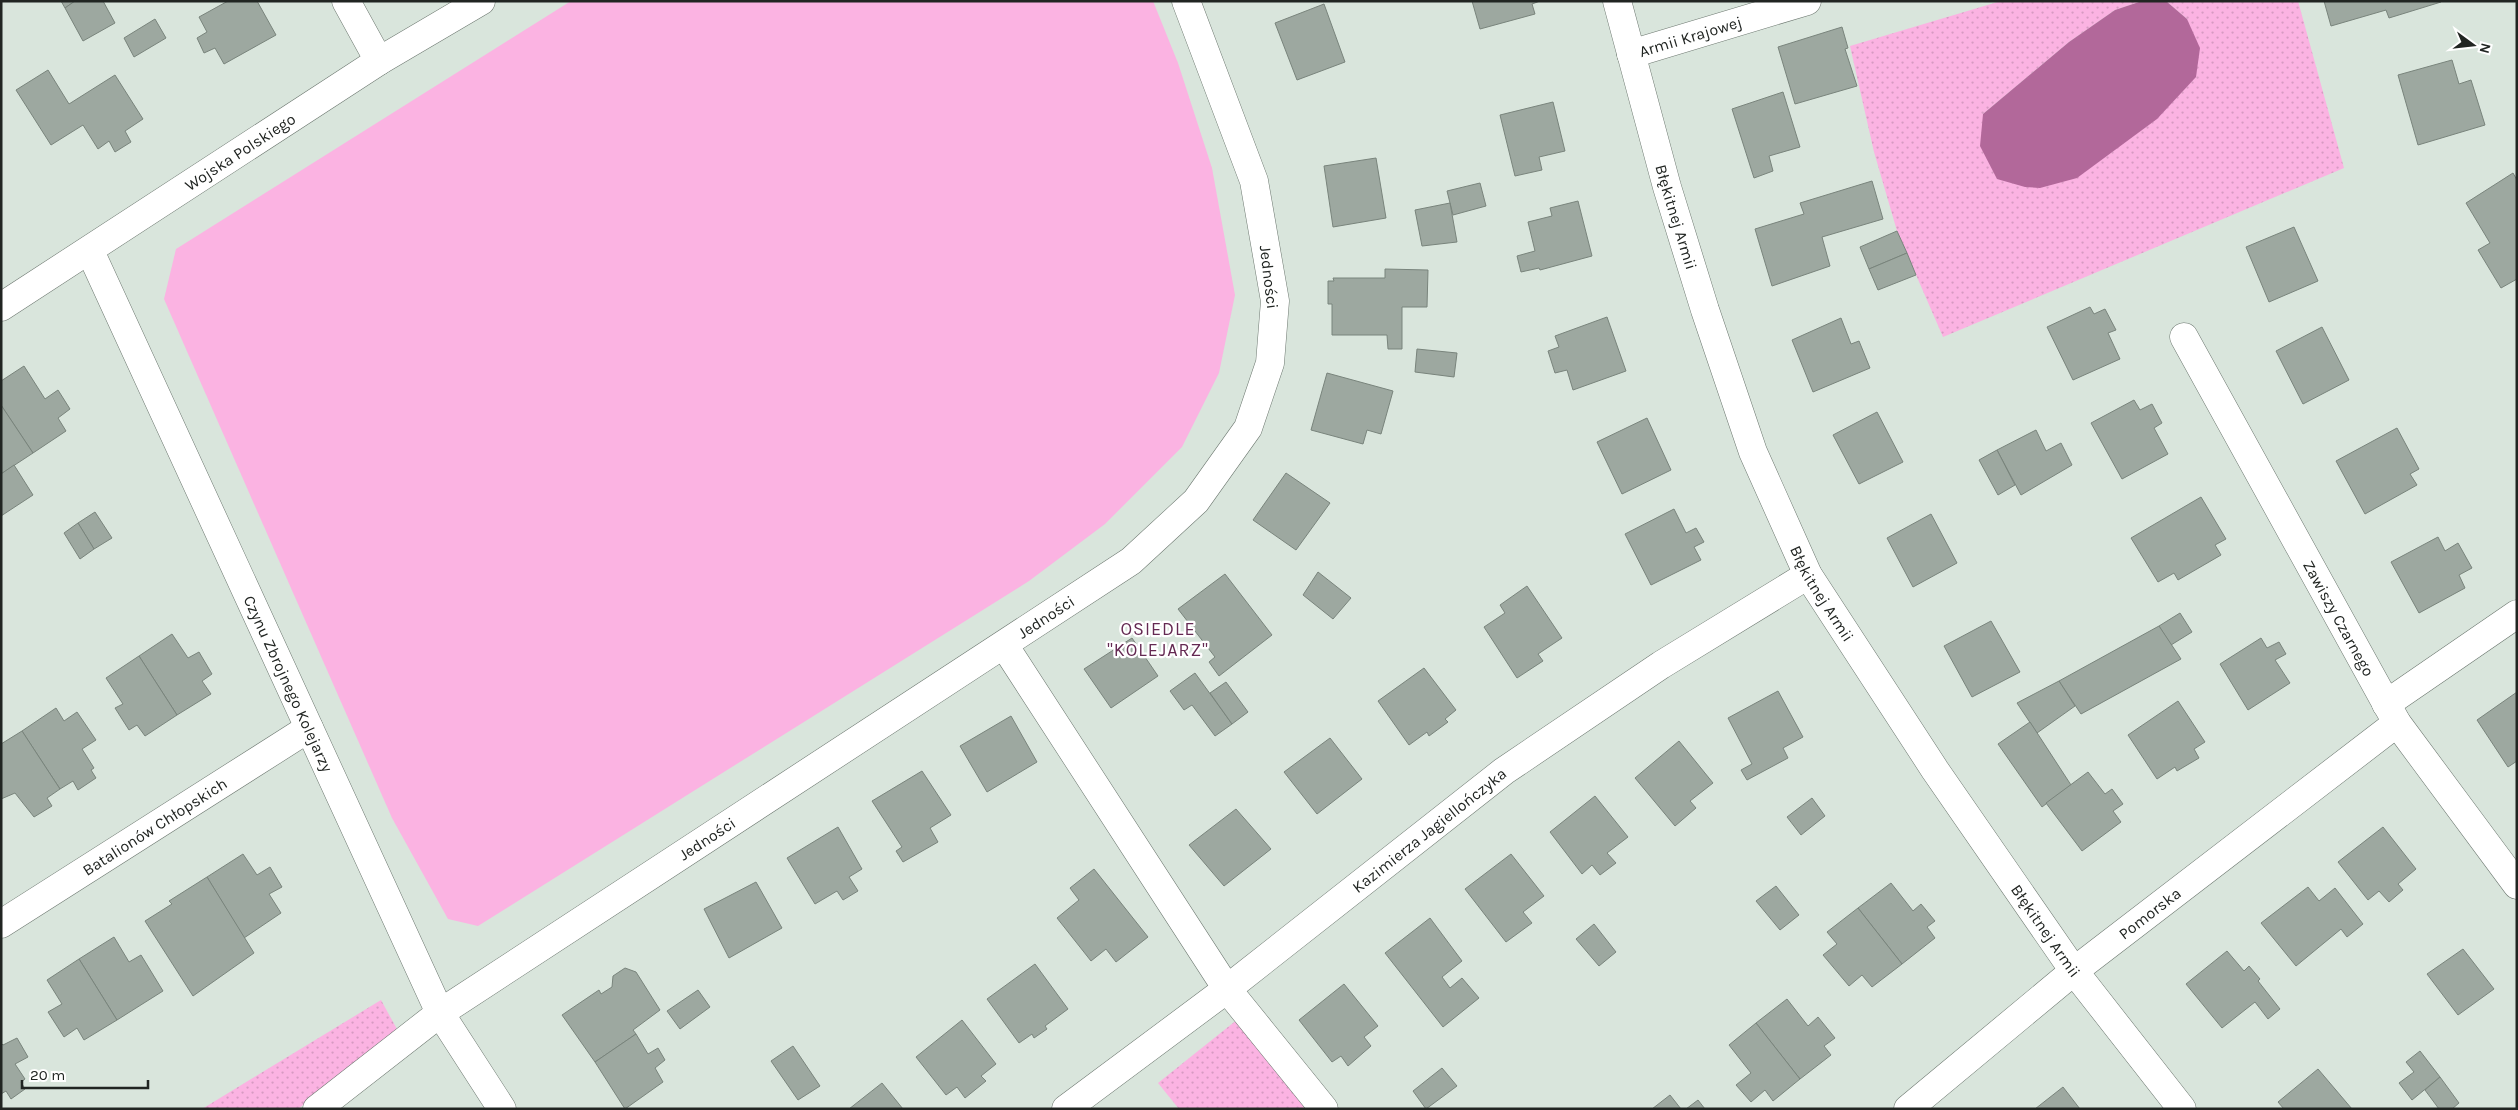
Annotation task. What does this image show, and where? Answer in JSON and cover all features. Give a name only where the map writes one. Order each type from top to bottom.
[{"type":"street","points":[[346,1],[379,61]]},
{"type":"street","name":"Wojska Polskiego","points":[[1,307],[90,251],[379,61],[481,1]]},
{"type":"street","name":"Jedności","points":[[317,1109],[440,1012],[1131,562],[1196,501],[1248,428],[1270,363],[1275,301],[1254,181],[1186,1]]},
{"type":"street","name":"Błękitnej Armii","points":[[1617,1],[1667,187],[1714,337],[1753,452],[1808,575],[1935,770],[2074,971],[2182,1109]]},
{"type":"street","name":"Armii Krajowej","points":[[1632,54],[1807,1]]},
{"type":"street","name":"Czynu Zbrojnego Kolejarzy","points":[[90,251],[440,1012],[502,1109]]},
{"type":"street","name":"Zawiszy Czarnego","points":[[2184,336],[2391,713],[2517,885]]},
{"type":"street","name":"Kazimierza Jagiellończyka","points":[[1066,1109],[1227,989],[1504,771],[1661,665],[1808,575]]},
{"type":"street","name":"Pomorska","points":[[1908,1109],[2391,713],[2517,614]]},
{"type":"street","points":[[1004,645],[1227,989],[1324,1109]]},
{"type":"street","name":"Batalionów Chłopskich","points":[[1,924],[309,728]]},
{"type":"shaded area","points":[[571,1],[1153,1],[1178,63],[1212,168],[1235,295],[1219,373],[1182,447],[1105,524],[1029,581],[478,926],[448,919],[392,818],[164,299],[176,249]]},
{"type":"shaded area","points":[[2001,1],[2142,1],[2115,10],[2069,42],[1983,114],[2187,19],[2166,1],[2298,1],[2344,168],[1943,337],[1897,231],[1874,152],[1850,46]]},
{"type":"shaded area","points":[[2142,1],[2166,1],[2187,19],[2200,48],[2196,77],[2157,119],[2077,178],[2040,188],[2025,187],[1997,179],[1980,146],[1983,114],[2069,42],[2115,10]]},
{"type":"shaded area","points":[[381,1000],[398,1031],[298,1109],[202,1109]]},
{"type":"shaded area","points":[[1238,1019],[1304,1107],[1302,1109],[1179,1109],[1158,1083]]},
{"type":"building","points":[[61,1],[75,1],[65,8]]},
{"type":"building","points":[[75,1],[103,1],[115,23],[83,41],[65,8]]},
{"type":"building","points":[[228,1],[257,1],[276,35],[224,64],[215,48],[204,53],[197,38],[207,32],[199,17]]},
{"type":"building","points":[[1472,1],[1540,1],[1532,4],[1535,14],[1480,29]]},
{"type":"building","points":[[2324,1],[2441,2],[2389,18],[2386,10],[2331,26]]},
{"type":"building","points":[[1324,4],[1345,62],[1297,80],[1275,23]]},
{"type":"building","points":[[155,19],[166,38],[134,57],[124,38]]},
{"type":"building","points":[[1842,27],[1848,48],[1845,49],[1857,86],[1795,104],[1778,47]]},
{"type":"building","points":[[2452,60],[2459,84],[2471,80],[2485,125],[2418,145],[2398,75]]},
{"type":"building","points":[[48,70],[69,104],[115,75],[143,119],[125,131],[131,142],[115,152],[109,141],[98,149],[83,125],[51,145],[16,90]]},
{"type":"building","points":[[1783,92],[1800,147],[1769,156],[1773,171],[1754,178],[1732,109]]},
{"type":"building","points":[[1553,102],[1565,151],[1539,157],[1542,170],[1515,176],[1500,115]]},
{"type":"building","points":[[1376,158],[1386,218],[1333,227],[1324,166]]},
{"type":"building","points":[[2513,173],[2517,180],[2517,279],[2501,288],[2478,250],[2490,243],[2466,203]]},
{"type":"building","points":[[1872,181],[1883,219],[1822,237],[1830,266],[1772,286],[1755,229],[1804,214],[1800,203]]},
{"type":"building","points":[[1480,183],[1486,206],[1453,215],[1447,191]]},
{"type":"building","points":[[1578,201],[1592,256],[1540,270],[1539,268],[1521,272],[1517,256],[1535,251],[1528,222],[1552,216],[1550,208]]},
{"type":"building","points":[[1450,203],[1457,242],[1422,246],[1415,210]]},
{"type":"building","points":[[2294,227],[2318,281],[2269,302],[2246,247]]},
{"type":"building","points":[[1897,231],[1907,253],[1869,269],[1860,247]]},
{"type":"building","points":[[1907,253],[1916,275],[1878,290],[1869,269]]},
{"type":"building","points":[[1385,269],[1428,270],[1427,307],[1402,307],[1402,349],[1388,349],[1387,335],[1332,335],[1332,304],[1328,304],[1328,281],[1334,281],[1333,278],[1385,278]]},
{"type":"building","points":[[2090,307],[2094,314],[2105,309],[2116,330],[2108,333],[2120,359],[2073,380],[2047,327]]},
{"type":"building","points":[[1607,317],[1626,371],[1573,390],[1567,370],[1555,373],[1548,351],[1559,347],[1555,336]]},
{"type":"building","points":[[1841,318],[1851,344],[1859,341],[1870,368],[1813,392],[1792,340]]},
{"type":"building","points":[[2322,327],[2349,380],[2303,404],[2276,351]]},
{"type":"building","points":[[1417,349],[1457,353],[1454,377],[1415,372]]},
{"type":"building","points":[[24,366],[45,399],[58,390],[70,409],[58,418],[66,431],[33,453],[1,405],[1,381]]},
{"type":"building","points":[[1327,373],[1393,391],[1381,434],[1367,430],[1363,444],[1311,430]]},
{"type":"building","points":[[2134,400],[2140,410],[2152,404],[2162,423],[2154,428],[2168,454],[2122,479],[2091,423]]},
{"type":"building","points":[[1,405],[33,453],[1,474]]},
{"type":"building","points":[[1877,412],[1903,462],[1859,484],[1833,435]]},
{"type":"building","points":[[1647,418],[1671,470],[1622,494],[1597,442]]},
{"type":"building","points":[[2397,428],[2419,469],[2410,474],[2417,485],[2365,514],[2336,461]]},
{"type":"building","points":[[2036,430],[2046,451],[2061,443],[2072,465],[2021,495],[1997,450]]},
{"type":"building","points":[[1997,450],[2015,485],[1998,495],[1979,460]]},
{"type":"building","points":[[14,465],[33,495],[1,516],[1,474]]},
{"type":"building","points":[[1286,473],[1330,503],[1296,550],[1253,520]]},
{"type":"building","points":[[2201,497],[2226,539],[2215,545],[2221,555],[2178,580],[2174,573],[2158,582],[2131,538]]},
{"type":"building","points":[[1674,509],[1686,533],[1696,528],[1704,542],[1694,547],[1701,560],[1651,585],[1625,534]]},
{"type":"building","points":[[95,512],[112,538],[94,549],[78,523]]},
{"type":"building","points":[[1931,514],[1957,563],[1913,587],[1887,538]]},
{"type":"building","points":[[78,523],[94,549],[80,559],[64,533]]},
{"type":"building","points":[[2438,537],[2445,551],[2458,543],[2472,568],[2459,575],[2465,588],[2419,613],[2391,562]]},
{"type":"building","points":[[1318,572],[1351,598],[1333,619],[1303,595]]},
{"type":"building","points":[[1225,574],[1272,635],[1219,676],[1209,662],[1215,657],[1178,609]]},
{"type":"building","points":[[1527,586],[1562,638],[1538,654],[1543,661],[1517,678],[1484,627],[1505,613],[1500,605]]},
{"type":"building","points":[[2180,613],[2192,632],[2171,645],[2159,626]]},
{"type":"building","points":[[1991,621],[2020,672],[1972,697],[1944,646]]},
{"type":"building","points":[[2159,626],[2181,659],[2081,714],[2059,681]]},
{"type":"building","points":[[172,634],[188,658],[199,652],[212,674],[202,681],[211,694],[177,715],[139,656]]},
{"type":"building","points":[[1132,638],[1158,676],[1111,708],[1084,669]]},
{"type":"building","points":[[2261,638],[2267,648],[2279,642],[2286,654],[2275,660],[2290,683],[2248,710],[2220,664]]},
{"type":"building","points":[[139,656],[177,715],[145,736],[137,725],[129,730],[115,708],[123,704],[106,678]]},
{"type":"building","points":[[1424,668],[1456,710],[1445,719],[1448,722],[1429,736],[1427,732],[1409,745],[1378,701]]},
{"type":"building","points":[[1195,673],[1232,724],[1215,736],[1192,705],[1184,710],[1170,691]]},
{"type":"building","points":[[2059,681],[2075,706],[2037,733],[2017,703]]},
{"type":"building","points":[[1226,682],[1248,712],[1232,724],[1210,693]]},
{"type":"building","points":[[1778,691],[1803,737],[1783,748],[1788,758],[1747,780],[1741,770],[1752,764],[1728,718]]},
{"type":"building","points":[[2517,692],[2517,761],[2508,767],[2477,720]]},
{"type":"building","points":[[2178,701],[2205,742],[2194,749],[2199,758],[2177,771],[2175,767],[2157,779],[2128,735]]},
{"type":"building","points":[[56,708],[64,721],[77,712],[96,740],[82,749],[94,768],[91,770],[96,778],[78,790],[73,781],[60,789],[22,731]]},
{"type":"building","points":[[1011,716],[1037,762],[987,792],[960,746]]},
{"type":"building","points":[[2030,722],[2071,785],[2042,807],[1998,744]]},
{"type":"building","points":[[22,731],[60,789],[47,798],[52,806],[34,817],[15,793],[1,799],[1,744]]},
{"type":"building","points":[[1330,738],[1362,779],[1317,814],[1284,772]]},
{"type":"building","points":[[1679,741],[1713,783],[1690,801],[1696,808],[1675,826],[1635,778]]},
{"type":"building","points":[[922,771],[951,815],[930,828],[938,842],[903,862],[896,851],[902,847],[872,801]]},
{"type":"building","points":[[2088,772],[2105,794],[2112,789],[2123,804],[2113,811],[2121,822],[2082,851],[2046,803]]},
{"type":"building","points":[[1595,796],[1628,837],[1607,853],[1616,863],[1600,875],[1592,865],[1582,874],[1550,832]]},
{"type":"building","points":[[1812,798],[1825,816],[1801,835],[1787,817]]},
{"type":"building","points":[[1236,809],[1271,849],[1224,886],[1189,845]]},
{"type":"building","points":[[838,827],[862,869],[849,877],[858,891],[843,900],[837,891],[815,904],[787,858]]},
{"type":"building","points":[[2383,827],[2416,869],[2398,884],[2403,890],[2389,902],[2379,891],[2368,900],[2338,862]]},
{"type":"building","points":[[243,854],[257,875],[270,867],[282,887],[269,894],[281,913],[244,938],[207,877]]},
{"type":"building","points":[[1511,854],[1544,896],[1523,912],[1532,923],[1506,942],[1465,889]]},
{"type":"building","points":[[1094,869],[1148,937],[1116,962],[1106,949],[1091,961],[1057,918],[1079,900],[1070,888]]},
{"type":"building","points":[[207,877],[254,953],[193,996],[145,921],[172,904],[169,901]]},
{"type":"building","points":[[756,882],[782,928],[729,958],[704,909]]},
{"type":"building","points":[[1891,883],[1913,911],[1921,904],[1935,921],[1927,927],[1935,938],[1902,964],[1858,908]]},
{"type":"building","points":[[1776,886],[1799,915],[1780,930],[1756,901]]},
{"type":"building","points":[[2308,887],[2319,901],[2335,888],[2363,924],[2347,937],[2341,929],[2296,966],[2261,923]]},
{"type":"building","points":[[1858,908],[1902,964],[1872,987],[1862,975],[1849,986],[1823,955],[1837,944],[1827,932]]},
{"type":"building","points":[[1430,918],[1462,961],[1442,977],[1450,988],[1462,978],[1479,998],[1443,1027],[1385,953]]},
{"type":"building","points":[[1594,924],[1616,952],[1599,966],[1576,939]]},
{"type":"building","points":[[114,937],[129,962],[141,955],[163,991],[117,1020],[79,959]]},
{"type":"building","points":[[2463,949],[2494,989],[2458,1015],[2427,974]]},
{"type":"building","points":[[2227,951],[2244,971],[2249,966],[2280,1009],[2268,1019],[2255,1002],[2222,1028],[2186,984]]},
{"type":"building","points":[[79,959],[117,1020],[84,1040],[77,1028],[64,1037],[48,1012],[62,1004],[47,980]]},
{"type":"building","points":[[1035,964],[1068,1009],[1045,1026],[1047,1029],[1034,1038],[1032,1034],[1019,1043],[987,999]]},
{"type":"building","points":[[625,968],[636,972],[660,1010],[633,1030],[636,1034],[595,1062],[562,1015],[599,990],[601,994],[612,987],[613,976]]},
{"type":"building","points":[[1344,984],[1378,1026],[1364,1037],[1371,1046],[1348,1066],[1341,1056],[1332,1062],[1299,1020]]},
{"type":"building","points":[[698,990],[710,1007],[680,1029],[667,1011]]},
{"type":"building","points":[[1787,999],[1808,1026],[1818,1017],[1835,1038],[1824,1046],[1831,1055],[1800,1079],[1756,1023]]},
{"type":"building","points":[[962,1020],[996,1064],[981,1076],[986,1081],[965,1098],[957,1087],[946,1095],[916,1057]]},
{"type":"building","points":[[1756,1023],[1800,1079],[1773,1101],[1765,1090],[1751,1102],[1736,1085],[1751,1073],[1729,1045]]},
{"type":"building","points":[[636,1034],[648,1054],[658,1048],[665,1060],[655,1068],[663,1082],[625,1109],[595,1062]]},
{"type":"building","points":[[17,1038],[28,1057],[15,1064],[25,1079],[21,1082],[25,1089],[11,1099],[6,1091],[1,1094],[1,1043],[3,1045]]},
{"type":"building","points":[[793,1046],[820,1086],[798,1100],[771,1061]]},
{"type":"building","points":[[2420,1051],[2440,1077],[2412,1100],[2399,1083],[2414,1072],[2406,1062]]},
{"type":"building","points":[[1442,1068],[1457,1086],[1426,1109],[1413,1091]]},
{"type":"building","points":[[2318,1069],[2352,1109],[2284,1109],[2278,1102]]},
{"type":"building","points":[[2440,1077],[2459,1103],[2452,1109],[2439,1109],[2425,1090]]},
{"type":"building","points":[[882,1083],[903,1109],[849,1109]]},
{"type":"building","points":[[2063,1087],[2080,1109],[2035,1109]]},
{"type":"building","points":[[1670,1095],[1681,1109],[1652,1109]]},
{"type":"building","points":[[1698,1100],[1705,1109],[1686,1109]]},
{"type":"district","name":"OSIEDLE \"KOLEJARZ\"","points":[[1158,639]]}]
